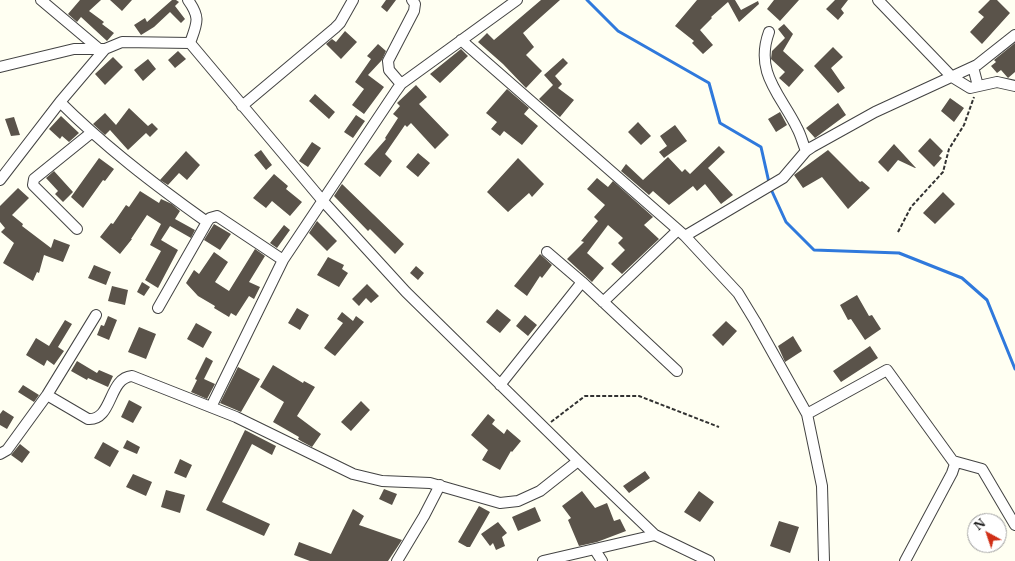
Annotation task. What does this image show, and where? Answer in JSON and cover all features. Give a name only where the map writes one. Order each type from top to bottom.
[{"type":"street","points":[[41,0],[102,49]]},
{"type":"street","points":[[188,0],[196,12],[197,20],[190,43]]},
{"type":"street","points":[[242,106],[335,28],[340,23],[353,0]]},
{"type":"street","points":[[401,84],[389,70],[388,61],[414,11],[415,4],[412,0]]},
{"type":"street","points":[[211,407],[283,260],[401,84],[517,0]]},
{"type":"street","points":[[878,0],[952,77],[970,88],[997,82],[1015,86]]},
{"type":"street","points":[[769,32],[764,46],[767,77],[797,128],[806,151]]},
{"type":"street","points":[[603,302],[682,233],[752,197],[783,178],[806,151],[875,112],[973,67],[1015,35]]},
{"type":"street","points":[[461,40],[682,233],[738,292],[807,414],[822,486],[824,561]]},
{"type":"street","points":[[0,67],[74,49],[102,49],[122,42],[190,43],[322,200],[406,292],[544,428],[655,534],[709,561]]},
{"type":"street","points":[[2,175],[102,49]]},
{"type":"street","points":[[973,67],[978,86]]},
{"type":"street","points":[[60,102],[91,133],[151,183],[207,222]]},
{"type":"street","points":[[77,229],[33,185],[33,182],[34,179],[91,133]]},
{"type":"street","points":[[158,308],[210,218],[218,216],[283,260]]},
{"type":"street","points":[[547,252],[582,282],[677,371]]},
{"type":"street","points":[[500,385],[582,282]]},
{"type":"street","points":[[0,454],[7,450],[47,395],[96,315]]},
{"type":"street","points":[[807,414],[887,370],[953,461],[955,464],[952,473],[905,561]]},
{"type":"street","points":[[47,395],[88,419],[93,419],[102,413],[120,380],[126,376],[132,376],[236,417],[353,474],[382,481],[430,483],[440,485],[500,504],[518,501],[540,491],[578,461]]},
{"type":"street","points":[[953,461],[982,469],[1015,525]]},
{"type":"street","points":[[397,561],[424,516],[440,485]]},
{"type":"street","points":[[543,561],[595,550],[655,534]]},
{"type":"street","points":[[595,550],[602,561]]},
{"type":"path","points":[[898,232],[911,208],[943,172],[949,149],[964,125],[978,86]]},
{"type":"path","points":[[544,428],[585,396],[639,396],[719,427]]},
{"type":"building","points":[[80,0],[101,0],[89,11],[104,22],[102,24],[114,33],[107,41],[81,17],[77,22],[68,14]]},
{"type":"building","points":[[110,0],[132,0],[122,11]]},
{"type":"building","points":[[172,0],[179,2],[175,6],[185,19],[181,23],[170,12],[154,27],[141,35],[134,25],[145,18],[147,22]]},
{"type":"building","points":[[386,0],[396,0],[387,12],[381,7]]},
{"type":"building","points":[[541,0],[560,0],[523,33],[534,47],[526,55],[542,71],[526,88],[503,64],[478,42],[487,33],[494,40]]},
{"type":"building","points":[[697,0],[735,0],[741,10],[758,1],[759,4],[739,22],[728,2],[711,17],[712,18],[700,30],[713,45],[703,54],[692,43],[694,41],[675,26]]},
{"type":"building","points":[[774,0],[799,0],[780,21],[767,9]]},
{"type":"building","points":[[835,0],[848,0],[841,9],[844,13],[838,20],[826,9]]},
{"type":"building","points":[[990,0],[997,0],[1010,13],[982,44],[970,32],[984,17],[978,12]]},
{"type":"building","points":[[784,24],[793,34],[783,51],[804,70],[789,87],[779,78],[785,72],[771,59],[772,51],[785,38],[778,29]]},
{"type":"building","points":[[345,31],[357,42],[341,59],[326,44],[332,39],[336,42]]},
{"type":"building","points":[[1015,43],[1015,72],[1008,78],[1001,70],[997,73],[991,66],[996,62],[994,60]]},
{"type":"building","points":[[378,44],[386,51],[382,60],[368,75],[384,87],[364,114],[352,105],[364,89],[355,82],[371,59],[367,56]]},
{"type":"building","points":[[833,47],[843,57],[831,68],[845,88],[838,93],[814,66]]},
{"type":"building","points":[[461,49],[468,56],[440,83],[430,74]]},
{"type":"building","points":[[178,51],[186,59],[175,68],[168,60]]},
{"type":"building","points":[[113,57],[123,67],[105,85],[95,74]]},
{"type":"building","points":[[563,58],[568,63],[555,76],[562,84],[558,88],[574,100],[560,117],[539,99],[553,85],[544,75]]},
{"type":"building","points":[[148,59],[156,69],[143,81],[134,70]]},
{"type":"building","points":[[416,85],[427,97],[419,104],[449,135],[435,149],[411,123],[407,127],[405,125],[385,154],[392,161],[380,177],[364,164],[386,139],[385,138],[398,118],[393,114],[400,106],[397,103]]},
{"type":"building","points":[[507,89],[529,108],[524,114],[538,126],[522,145],[504,131],[500,136],[491,129],[497,122],[486,113]]},
{"type":"building","points":[[315,94],[335,112],[329,119],[309,101]]},
{"type":"building","points":[[950,98],[964,108],[954,122],[941,111]]},
{"type":"building","points":[[838,103],[846,115],[815,138],[806,128]]},
{"type":"building","points":[[129,108],[148,126],[152,123],[158,129],[150,137],[146,133],[128,150],[110,130],[105,135],[93,124],[105,113],[116,125]]},
{"type":"building","points":[[780,112],[787,125],[776,132],[768,119]]},
{"type":"building","points":[[356,115],[365,121],[353,138],[344,132]]},
{"type":"building","points":[[61,116],[79,133],[69,142],[62,136],[60,139],[49,129]]},
{"type":"building","points":[[14,117],[20,135],[11,136],[5,119]]},
{"type":"building","points":[[638,122],[651,136],[641,145],[628,132]]},
{"type":"building","points":[[675,125],[687,141],[664,158],[659,152],[667,146],[660,136]]},
{"type":"building","points":[[930,138],[943,151],[939,156],[942,158],[934,167],[918,151]]},
{"type":"building","points":[[312,142],[321,148],[308,167],[299,161]]},
{"type":"building","points":[[894,144],[916,168],[898,160],[888,172],[878,162]]},
{"type":"building","points":[[719,146],[725,152],[708,168],[733,195],[721,204],[705,184],[697,191],[693,186],[669,205],[653,191],[649,195],[621,171],[626,164],[643,180],[668,157],[682,172],[685,169],[690,174]]},
{"type":"building","points":[[261,150],[272,165],[266,170],[254,155]]},
{"type":"building","points":[[828,150],[860,182],[862,181],[870,188],[848,209],[822,177],[803,188],[794,175]]},
{"type":"building","points":[[186,151],[200,165],[187,180],[179,173],[168,185],[160,180]]},
{"type":"building","points":[[418,153],[430,163],[418,177],[406,167]]},
{"type":"building","points":[[99,158],[114,169],[105,181],[103,180],[83,208],[71,197]]},
{"type":"building","points":[[518,158],[544,184],[532,197],[529,193],[508,212],[487,192]]},
{"type":"building","points":[[54,171],[73,192],[63,202],[55,194],[58,191],[46,178]]},
{"type":"building","points":[[274,174],[288,186],[286,189],[302,202],[290,216],[272,201],[266,208],[253,198]]},
{"type":"building","points":[[597,178],[608,187],[613,181],[652,216],[653,217],[644,225],[659,239],[622,274],[611,264],[625,250],[618,243],[623,238],[608,225],[587,253],[604,268],[592,282],[567,259],[584,242],[581,241],[598,221],[594,217],[605,205],[587,189]]},
{"type":"building","points":[[342,184],[404,244],[395,254],[370,229],[368,231],[334,196]]},
{"type":"building","points":[[18,188],[29,198],[12,215],[23,224],[22,226],[51,248],[54,239],[70,245],[63,262],[44,255],[39,273],[37,272],[33,281],[3,263],[14,243],[1,232],[5,228],[0,222],[0,206]]},
{"type":"building","points":[[140,191],[159,203],[161,199],[172,204],[180,211],[175,219],[195,230],[191,238],[170,226],[161,240],[178,250],[158,288],[145,280],[161,251],[150,245],[161,224],[147,215],[132,239],[120,254],[100,237],[111,223],[113,224],[126,205],[129,207]]},
{"type":"building","points":[[943,192],[955,204],[935,224],[923,213]]},
{"type":"building","points":[[317,221],[337,241],[327,251],[309,233]]},
{"type":"building","points":[[214,224],[231,234],[220,250],[204,240]]},
{"type":"building","points":[[284,225],[290,230],[277,248],[270,243]]},
{"type":"building","points":[[255,249],[265,256],[249,282],[260,287],[254,299],[249,296],[236,316],[231,313],[229,317],[214,308],[215,306],[198,296],[186,283],[194,270],[199,274],[214,252],[228,262],[215,282],[229,291]]},
{"type":"building","points":[[540,254],[552,265],[542,278],[540,276],[527,296],[514,286]]},
{"type":"building","points":[[328,257],[344,265],[342,269],[348,273],[339,287],[317,275]]},
{"type":"building","points":[[94,265],[111,272],[106,285],[88,278]]},
{"type":"building","points":[[416,266],[424,273],[418,280],[410,273]]},
{"type":"building","points":[[142,282],[150,287],[144,296],[137,292]]},
{"type":"building","points":[[367,284],[379,296],[371,303],[366,298],[359,306],[352,299]]},
{"type":"building","points":[[112,286],[128,290],[125,305],[108,301]]},
{"type":"building","points":[[857,295],[869,316],[872,315],[881,329],[865,340],[851,319],[848,320],[840,305]]},
{"type":"building","points":[[297,308],[309,315],[300,330],[288,323]]},
{"type":"building","points":[[497,309],[511,320],[500,333],[486,322]]},
{"type":"building","points":[[342,312],[353,321],[356,316],[364,322],[335,356],[324,348],[343,323],[337,319]]},
{"type":"building","points":[[525,315],[537,325],[528,336],[516,326]]},
{"type":"building","points":[[108,316],[117,320],[109,340],[97,335],[101,325],[104,326]]},
{"type":"building","points":[[65,320],[72,324],[58,347],[64,351],[54,365],[47,360],[44,366],[26,355],[36,338],[49,346]]},
{"type":"building","points":[[726,321],[737,331],[723,346],[712,335]]},
{"type":"building","points":[[196,323],[212,332],[203,348],[187,339]]},
{"type":"building","points":[[139,327],[156,334],[146,359],[128,352]]},
{"type":"building","points":[[793,336],[802,351],[785,362],[778,346]]},
{"type":"building","points":[[870,346],[878,358],[841,382],[833,371]]},
{"type":"building","points":[[206,357],[213,361],[204,379],[215,384],[207,399],[191,392],[197,380],[195,379]]},
{"type":"building","points":[[77,361],[97,373],[99,370],[113,376],[108,387],[88,378],[87,380],[71,371]]},
{"type":"building","points":[[273,365],[303,383],[304,381],[315,387],[297,416],[321,434],[312,447],[298,439],[299,437],[273,422],[284,402],[260,387]]},
{"type":"building","points":[[238,367],[260,379],[241,412],[220,403]]},
{"type":"building","points":[[23,385],[39,395],[34,402],[18,392]]},
{"type":"building","points":[[129,400],[142,407],[133,423],[121,417]]},
{"type":"building","points":[[361,401],[370,410],[351,431],[341,422]]},
{"type":"building","points":[[3,410],[14,417],[7,429],[0,425],[0,414]]},
{"type":"building","points":[[488,414],[495,420],[492,424],[504,434],[507,429],[521,441],[512,452],[511,451],[500,470],[482,460],[488,450],[471,435]]},
{"type":"building","points":[[245,430],[276,446],[272,455],[252,444],[222,502],[270,524],[264,536],[206,510]]},
{"type":"building","points":[[127,440],[140,447],[137,454],[123,448]]},
{"type":"building","points":[[103,442],[119,451],[110,467],[94,458]]},
{"type":"building","points":[[20,444],[30,452],[22,463],[11,455]]},
{"type":"building","points":[[180,459],[192,465],[186,478],[174,473]]},
{"type":"building","points":[[645,471],[650,478],[629,493],[623,486]]},
{"type":"building","points":[[133,474],[152,482],[146,496],[126,487]]},
{"type":"building","points":[[384,489],[397,494],[392,505],[379,499]]},
{"type":"building","points":[[166,490],[185,495],[180,513],[161,507]]},
{"type":"building","points":[[582,491],[595,508],[607,503],[614,521],[620,519],[626,531],[597,542],[579,546],[568,520],[571,518],[562,506]]},
{"type":"building","points":[[699,491],[714,502],[700,522],[684,512]]},
{"type":"building","points":[[479,506],[490,512],[470,547],[467,547],[458,542]]},
{"type":"building","points":[[535,507],[541,521],[518,531],[512,517]]},
{"type":"building","points":[[353,509],[364,516],[359,525],[402,540],[388,561],[310,561],[294,555],[299,542],[331,554]]},
{"type":"building","points":[[779,521],[799,527],[790,553],[770,546]]},
{"type":"building","points":[[498,522],[507,533],[502,537],[505,546],[496,550],[493,543],[490,546],[481,534]]},
{"type":"waterway","points":[[587,0],[618,31],[709,83],[720,123],[761,147],[770,187],[786,222],[814,250],[899,253],[962,278],[987,300],[1015,369]]}]
